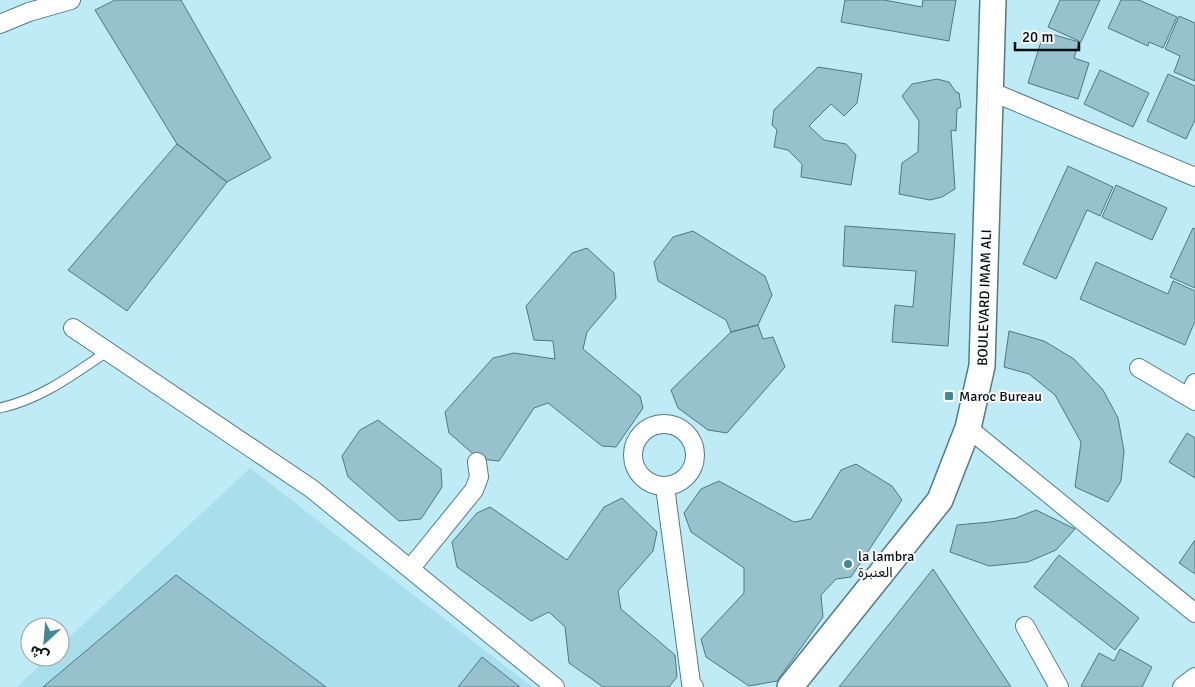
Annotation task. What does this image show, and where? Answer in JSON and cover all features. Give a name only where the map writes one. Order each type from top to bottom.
[{"type":"street","points":[[0,24],[29,12],[71,0]]},
{"type":"street","name":"BOULEVARD IMAM ALI","points":[[790,687],[940,500],[968,428],[982,366],[993,0]]},
{"type":"street","points":[[990,91],[1195,177]]},
{"type":"street","points":[[73,328],[312,489],[555,687]]},
{"type":"street","points":[[1140,368],[1193,394]]},
{"type":"street","points":[[968,428],[1195,613]]},
{"type":"street","points":[[410,569],[474,490],[479,478],[477,462]]},
{"type":"street","points":[[665,487],[691,683],[694,687]]},
{"type":"street","points":[[1025,626],[1059,687]]},
{"type":"street","points":[[1182,687],[1195,676]]},
{"type":"lane","points":[[0,408],[37,396],[108,351]]},
{"type":"shaded area","points":[[250,468],[532,687],[17,687],[38,667],[70,667],[70,637]]},
{"type":"building","points":[[115,0],[181,0],[271,158],[227,182],[177,144],[95,10]]},
{"type":"building","points":[[845,0],[884,0],[922,7],[923,0],[956,0],[949,41],[841,22]]},
{"type":"building","points":[[1060,0],[1100,0],[1081,42],[1048,27]]},
{"type":"building","points":[[1121,0],[1139,0],[1177,17],[1163,48],[1149,42],[1148,46],[1108,28]]},
{"type":"building","points":[[1179,16],[1195,23],[1195,81],[1174,72],[1180,56],[1165,49]]},
{"type":"building","points":[[1044,32],[1079,42],[1074,58],[1089,63],[1078,99],[1028,83]]},
{"type":"building","points":[[818,67],[862,74],[857,103],[844,116],[831,104],[809,126],[824,140],[846,144],[856,155],[851,185],[801,177],[802,164],[788,150],[774,147],[777,130],[772,125],[774,110]]},
{"type":"building","points":[[1100,70],[1149,93],[1133,127],[1084,104]]},
{"type":"building","points":[[1168,74],[1195,86],[1195,120],[1186,139],[1147,121]]},
{"type":"building","points":[[937,79],[949,82],[956,92],[959,93],[961,107],[957,109],[956,131],[951,130],[955,189],[942,197],[930,200],[899,194],[902,163],[918,152],[919,121],[902,96],[912,84]]},
{"type":"building","points":[[177,144],[227,182],[127,311],[68,270]]},
{"type":"building","points":[[1068,166],[1113,187],[1100,216],[1087,210],[1056,279],[1023,264]]},
{"type":"building","points":[[1116,185],[1167,208],[1152,240],[1102,217]]},
{"type":"building","points":[[845,226],[955,234],[948,346],[892,342],[895,305],[913,307],[916,271],[843,266]]},
{"type":"building","points":[[1193,228],[1195,229],[1195,288],[1170,277]]},
{"type":"building","points":[[693,231],[765,276],[772,295],[758,325],[731,332],[726,320],[658,281],[654,262],[673,237]]},
{"type":"building","points":[[587,248],[614,273],[616,298],[587,332],[583,349],[640,396],[643,408],[616,447],[602,446],[548,403],[534,408],[499,461],[479,459],[449,433],[445,412],[493,358],[514,353],[555,359],[553,341],[534,340],[526,306],[572,253]]},
{"type":"building","points":[[1096,262],[1168,294],[1173,281],[1195,291],[1195,321],[1185,345],[1080,299]]},
{"type":"building","points":[[758,325],[763,339],[773,337],[785,367],[727,433],[708,430],[678,408],[671,390],[731,332]]},
{"type":"building","points":[[1009,331],[1044,341],[1074,359],[1103,390],[1118,418],[1124,451],[1121,481],[1108,502],[1075,487],[1081,442],[1055,395],[1029,374],[1004,367]]},
{"type":"building","points":[[378,420],[441,469],[442,487],[421,519],[399,521],[348,477],[342,456],[360,430]]},
{"type":"building","points":[[1187,433],[1195,438],[1195,478],[1169,462]]},
{"type":"building","points":[[856,464],[892,486],[902,500],[851,577],[836,579],[821,595],[823,617],[777,681],[749,686],[706,657],[701,639],[744,593],[744,568],[691,532],[684,513],[701,489],[719,481],[794,522],[811,519],[841,470]]},
{"type":"building","points":[[622,498],[657,532],[653,551],[618,591],[621,609],[675,655],[677,677],[669,687],[603,687],[569,663],[565,627],[549,612],[531,621],[457,567],[452,542],[477,513],[490,507],[567,560],[604,507]]},
{"type":"building","points":[[1036,510],[1075,529],[1056,550],[1028,562],[989,566],[950,552],[957,525],[1016,518]]},
{"type":"building","points":[[1195,540],[1195,574],[1179,563]]},
{"type":"building","points":[[1059,555],[1139,618],[1115,650],[1034,587]]},
{"type":"building","points":[[933,569],[1011,687],[839,687]]},
{"type":"building","points":[[176,575],[326,687],[43,687],[67,667],[70,667],[70,664]]},
{"type":"building","points":[[1120,649],[1152,667],[1142,687],[1081,686],[1099,653],[1114,661]]},
{"type":"building","points":[[482,657],[520,687],[458,687]]},
{"type":"place","name":"Maroc Bureau","points":[[949,396]]},
{"type":"place","name":"la lambra العنبرة","points":[[848,564]]}]
